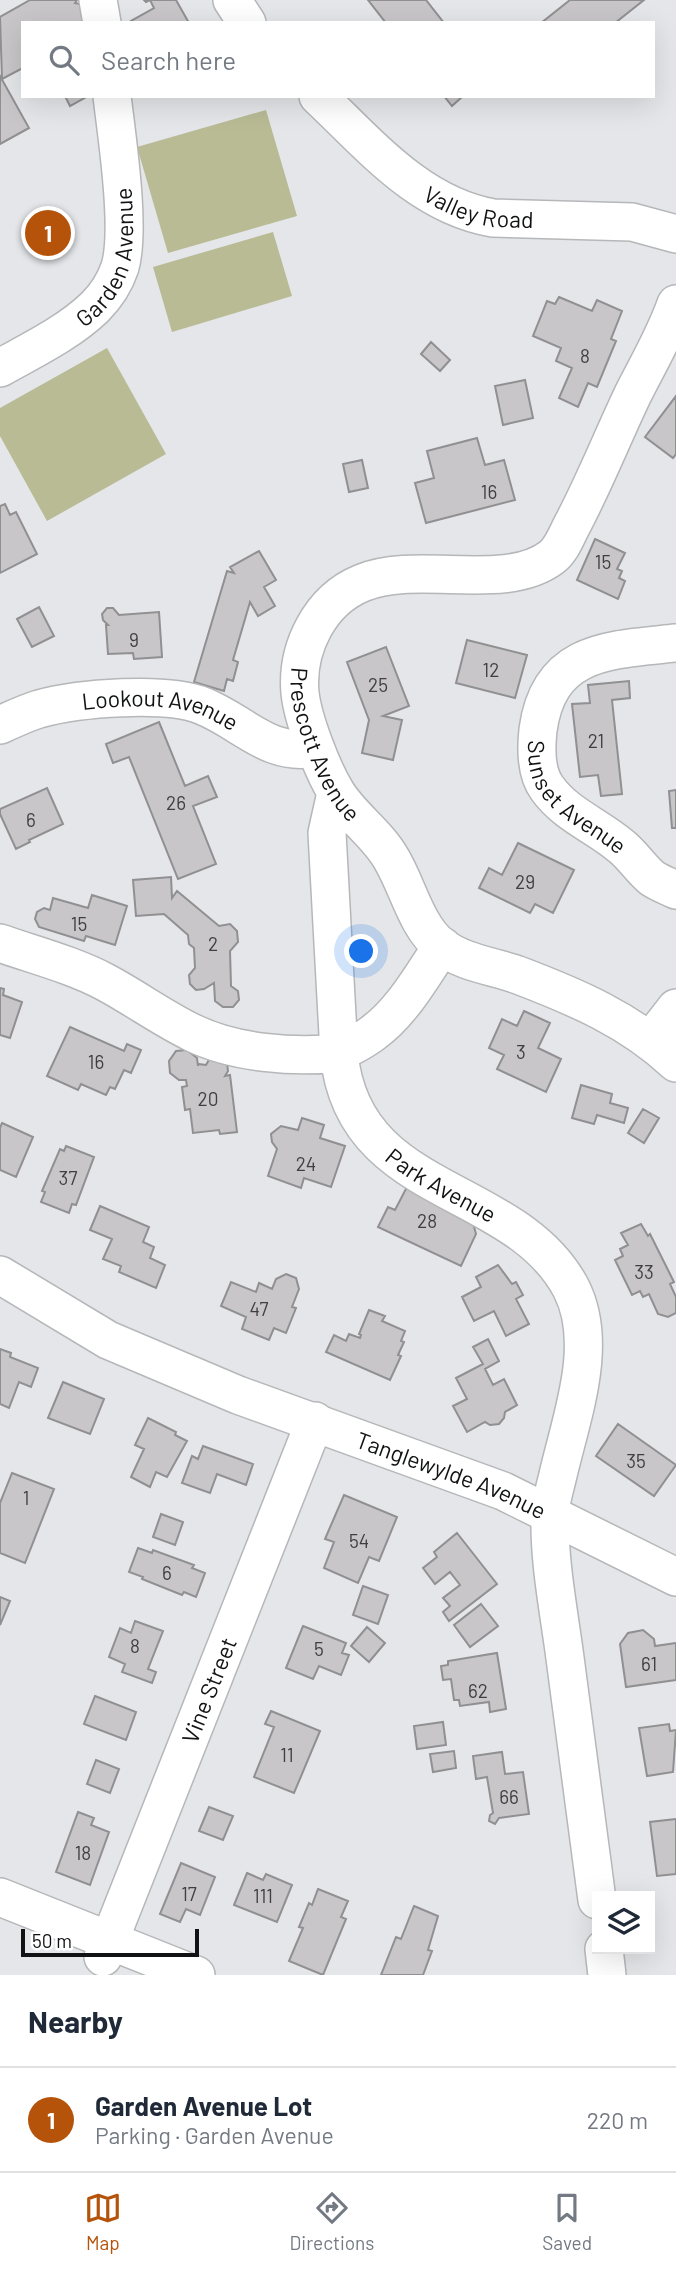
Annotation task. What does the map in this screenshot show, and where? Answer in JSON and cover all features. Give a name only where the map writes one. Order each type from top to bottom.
[{"type":"street","points":[[98,0],[102,21]]},
{"type":"street","points":[[232,0],[246,21]]},
{"type":"street","name":"Garden Avenue","points":[[0,368],[69,328],[95,307],[110,289],[120,265],[124,223],[111,98]]},
{"type":"street","name":"Valley Road","points":[[320,98],[402,175],[454,208],[493,218],[632,222],[676,234]]},
{"type":"street","name":"Prescott Avenue","points":[[664,1051],[623,1022],[556,990],[466,959],[442,946],[420,918],[392,858],[336,793],[315,748],[300,694],[302,660],[310,632],[326,610],[347,591],[365,582],[398,575],[516,572],[545,562],[555,555],[576,517],[634,392],[672,326]]},
{"type":"street","name":"Sunset Avenue","points":[[676,643],[606,652],[587,657],[571,666],[546,698],[536,745],[544,785],[561,804],[621,846],[653,878],[676,891]]},
{"type":"street","name":"Lookout Avenue","points":[[0,725],[40,708],[61,704],[156,697],[183,699],[204,706],[274,746],[298,751],[315,748]]},
{"type":"street","name":"Park Avenue","points":[[336,793],[327,833],[339,1053],[344,1085],[352,1107],[362,1125],[378,1142],[427,1180],[496,1217],[534,1244],[555,1264],[571,1289],[582,1319],[583,1350],[579,1381],[550,1514]]},
{"type":"street","points":[[0,943],[102,981],[166,1019],[211,1041],[234,1047],[308,1056],[339,1053],[372,1035],[406,998],[442,946]]},
{"type":"street","points":[[664,1051],[676,1008]]},
{"type":"street","name":"Tanglewylde Avenue","points":[[0,1275],[108,1340],[238,1395],[503,1491],[550,1514],[561,1624],[596,1891]]},
{"type":"street","name":"Vine Street","points":[[106,1949],[314,1421]]},
{"type":"street","points":[[550,1514],[676,1577]]},
{"type":"street","points":[[0,1897],[106,1949],[146,1975]]},
{"type":"street","points":[[0,1916],[196,1975]]},
{"type":"street","points":[[605,1954],[607,1975]]},
{"type":"green space","points":[[266,110],[297,216],[168,253],[137,147]]},
{"type":"green space","points":[[273,232],[292,296],[172,332],[153,267]]},
{"type":"green space","points":[[107,348],[166,454],[47,521],[0,436],[0,408]]},
{"type":"building","points":[[30,0],[77,0],[75,3],[80,4],[83,21],[21,21],[21,69],[2,79],[0,17]]},
{"type":"building","points":[[150,0],[176,0],[188,21],[131,21],[154,8]]},
{"type":"building","points":[[368,0],[426,0],[442,21],[384,21]]},
{"type":"building","points":[[570,0],[644,0],[618,21],[544,21]]},
{"type":"building","points":[[0,76],[29,128],[0,144]]},
{"type":"building","points":[[66,98],[84,98],[70,106]]},
{"type":"building","points":[[446,98],[461,98],[452,106]]},
{"type":"building","points":[[559,297],[592,311],[597,300],[622,311],[611,339],[616,341],[597,387],[588,383],[578,407],[559,398],[572,368],[556,361],[561,348],[533,336],[547,301],[555,304]]},
{"type":"building","points":[[431,342],[450,360],[440,371],[421,354]]},
{"type":"building","points":[[525,380],[533,418],[503,425],[495,386]]},
{"type":"building","points":[[676,396],[676,454],[673,458],[645,437]]},
{"type":"building","points":[[477,438],[485,465],[504,460],[515,500],[426,523],[415,483],[434,478],[427,451]]},
{"type":"building","points":[[362,460],[368,488],[349,492],[343,464]]},
{"type":"building","points":[[5,504],[10,515],[16,512],[37,554],[0,573],[0,506]]},
{"type":"building","points":[[595,539],[625,553],[617,569],[622,571],[619,578],[625,581],[618,599],[577,580]]},
{"type":"building","points":[[259,551],[276,580],[264,587],[275,606],[258,616],[250,602],[233,660],[238,662],[233,681],[227,679],[224,691],[194,682],[227,571],[234,573],[230,567]]},
{"type":"building","points":[[39,607],[54,636],[32,647],[17,619]]},
{"type":"building","points":[[107,608],[113,608],[119,615],[159,612],[162,657],[134,659],[133,653],[108,654],[108,625],[102,614]]},
{"type":"building","points":[[467,640],[527,655],[515,698],[456,683]]},
{"type":"building","points":[[386,647],[409,706],[383,716],[402,720],[393,760],[362,753],[369,720],[347,662]]},
{"type":"building","points":[[629,681],[630,698],[612,700],[622,794],[601,796],[598,775],[580,777],[572,704],[590,703],[588,685]]},
{"type":"building","points":[[159,722],[185,786],[208,776],[217,797],[193,806],[216,864],[178,879],[129,757],[113,763],[106,744]]},
{"type":"building","points":[[47,788],[63,824],[16,849],[0,809]]},
{"type":"building","points":[[676,790],[676,828],[672,828],[669,791]]},
{"type":"building","points":[[518,843],[574,870],[553,913],[535,904],[530,913],[479,888],[489,868],[502,875]]},
{"type":"building","points":[[171,877],[172,898],[177,891],[219,926],[230,924],[237,931],[238,942],[230,951],[231,986],[238,991],[239,1000],[233,1007],[223,1007],[215,1001],[214,983],[196,990],[190,984],[189,975],[195,968],[194,948],[189,944],[188,935],[164,914],[136,916],[133,880]]},
{"type":"building","points":[[92,895],[127,906],[115,945],[86,936],[84,941],[39,927],[35,919],[37,912],[44,908],[50,910],[53,898],[88,908]]},
{"type":"building","points":[[0,988],[4,989],[3,995],[22,1002],[10,1038],[0,1035]]},
{"type":"building","points":[[524,1011],[550,1023],[538,1048],[561,1059],[546,1092],[497,1069],[504,1055],[489,1048],[502,1019],[517,1026]]},
{"type":"building","points":[[70,1027],[124,1051],[127,1044],[141,1050],[131,1073],[124,1070],[115,1089],[110,1087],[106,1095],[81,1084],[78,1090],[47,1076]]},
{"type":"building","points":[[187,1050],[197,1058],[198,1066],[206,1065],[210,1058],[227,1063],[228,1071],[225,1076],[230,1075],[237,1132],[220,1134],[219,1130],[193,1133],[190,1109],[185,1110],[182,1087],[187,1086],[186,1080],[179,1080],[170,1073],[169,1061],[176,1051]]},
{"type":"building","points":[[581,1085],[612,1094],[610,1103],[628,1108],[624,1123],[597,1115],[594,1124],[572,1118]]},
{"type":"building","points":[[643,1109],[659,1118],[644,1143],[628,1133]]},
{"type":"building","points":[[302,1118],[324,1125],[320,1138],[345,1146],[331,1187],[304,1178],[301,1188],[268,1176],[277,1149],[271,1134],[281,1126],[298,1130]]},
{"type":"building","points":[[2,1123],[33,1137],[16,1177],[0,1170]]},
{"type":"building","points":[[66,1146],[94,1157],[76,1205],[72,1204],[69,1213],[41,1202],[45,1192],[42,1191],[60,1149],[64,1151]]},
{"type":"building","points":[[409,1183],[470,1213],[476,1234],[461,1266],[378,1227],[388,1207],[395,1210]]},
{"type":"building","points":[[100,1206],[149,1227],[143,1242],[154,1247],[150,1258],[165,1265],[156,1288],[119,1272],[121,1266],[103,1259],[112,1239],[90,1230]]},
{"type":"building","points":[[641,1224],[648,1236],[650,1234],[674,1282],[670,1284],[676,1297],[676,1313],[668,1317],[658,1314],[649,1294],[643,1297],[640,1291],[632,1295],[615,1260],[623,1256],[620,1249],[628,1245],[621,1233]]},
{"type":"building","points":[[498,1265],[512,1284],[516,1282],[523,1295],[516,1299],[529,1324],[506,1336],[494,1311],[474,1321],[462,1297],[481,1287],[476,1277]]},
{"type":"building","points":[[286,1274],[296,1278],[299,1289],[292,1307],[296,1308],[286,1333],[274,1328],[269,1340],[242,1329],[246,1317],[221,1306],[231,1282],[256,1292],[259,1283],[272,1289],[276,1279]]},
{"type":"building","points":[[369,1310],[385,1316],[382,1321],[405,1331],[401,1341],[404,1342],[398,1355],[401,1356],[390,1380],[326,1352],[334,1335],[346,1341],[349,1334],[360,1338],[359,1334]]},
{"type":"building","points":[[488,1339],[499,1361],[485,1369],[493,1385],[504,1379],[517,1405],[505,1412],[499,1424],[490,1425],[485,1422],[467,1432],[453,1406],[467,1399],[456,1378],[483,1364],[473,1347]]},
{"type":"building","points":[[0,1349],[11,1353],[10,1357],[38,1368],[31,1387],[19,1382],[9,1408],[0,1404]]},
{"type":"building","points":[[63,1382],[104,1399],[90,1434],[48,1418]]},
{"type":"building","points":[[148,1418],[176,1432],[175,1435],[187,1441],[167,1477],[156,1472],[150,1487],[131,1477],[144,1449],[135,1445]]},
{"type":"building","points":[[618,1424],[676,1465],[654,1496],[596,1456]]},
{"type":"building","points":[[203,1446],[253,1464],[246,1485],[217,1474],[210,1493],[182,1483],[192,1456],[198,1459]]},
{"type":"building","points":[[12,1473],[54,1489],[25,1563],[0,1553],[0,1503]]},
{"type":"building","points":[[344,1495],[397,1517],[379,1561],[369,1557],[358,1583],[324,1568],[334,1542],[325,1539]]},
{"type":"building","points":[[161,1514],[183,1522],[175,1545],[153,1537]]},
{"type":"building","points":[[457,1533],[497,1584],[449,1621],[443,1612],[450,1606],[443,1598],[460,1585],[450,1572],[435,1584],[423,1568],[437,1557],[434,1552]]},
{"type":"building","points":[[138,1548],[152,1553],[153,1550],[194,1565],[192,1568],[205,1573],[196,1597],[184,1592],[182,1595],[129,1572]]},
{"type":"building","points":[[363,1586],[388,1595],[378,1624],[353,1615]]},
{"type":"building","points":[[0,1597],[10,1601],[0,1625]]},
{"type":"building","points":[[481,1604],[498,1626],[470,1647],[454,1625]]},
{"type":"building","points":[[135,1621],[163,1631],[148,1669],[156,1672],[152,1683],[122,1672],[125,1664],[109,1657],[120,1628],[131,1633]]},
{"type":"building","points":[[303,1626],[346,1643],[342,1653],[349,1655],[341,1675],[319,1666],[313,1679],[286,1668]]},
{"type":"building","points":[[367,1627],[385,1643],[369,1662],[351,1646]]},
{"type":"building","points":[[643,1630],[654,1639],[655,1646],[676,1643],[676,1680],[626,1687],[620,1644],[628,1633]]},
{"type":"building","points":[[497,1653],[506,1709],[490,1712],[489,1702],[460,1706],[459,1700],[454,1700],[451,1679],[443,1680],[441,1666],[448,1665],[448,1661]]},
{"type":"building","points":[[95,1696],[136,1712],[126,1740],[84,1724]]},
{"type":"building","points":[[271,1711],[320,1731],[294,1793],[254,1777],[274,1727],[265,1724]]},
{"type":"building","points":[[443,1722],[446,1745],[417,1749],[414,1726]]},
{"type":"building","points":[[669,1724],[670,1731],[676,1730],[673,1772],[647,1776],[639,1728]]},
{"type":"building","points":[[454,1751],[456,1768],[433,1772],[430,1754]]},
{"type":"building","points":[[502,1752],[505,1774],[523,1772],[529,1814],[499,1818],[495,1824],[489,1821],[493,1813],[487,1777],[476,1779],[473,1756]]},
{"type":"building","points":[[96,1760],[119,1769],[110,1793],[87,1784]]},
{"type":"building","points":[[209,1807],[233,1816],[223,1840],[199,1831]]},
{"type":"building","points":[[78,1812],[94,1818],[91,1825],[109,1832],[90,1885],[56,1872]]},
{"type":"building","points":[[676,1819],[676,1874],[657,1876],[650,1822]]},
{"type":"building","points":[[181,1863],[215,1877],[200,1915],[186,1909],[180,1922],[160,1914]]},
{"type":"building","points":[[247,1873],[263,1880],[266,1874],[292,1885],[277,1922],[234,1905]]},
{"type":"building","points":[[318,1889],[348,1901],[341,1917],[346,1919],[323,1975],[289,1961],[303,1928],[299,1927]]},
{"type":"building","points":[[414,1906],[438,1916],[428,1950],[432,1951],[423,1975],[381,1975],[396,1937],[401,1939]]},
{"type":"place","name":"Garden Avenue Lot","points":[[48,233]]}]
